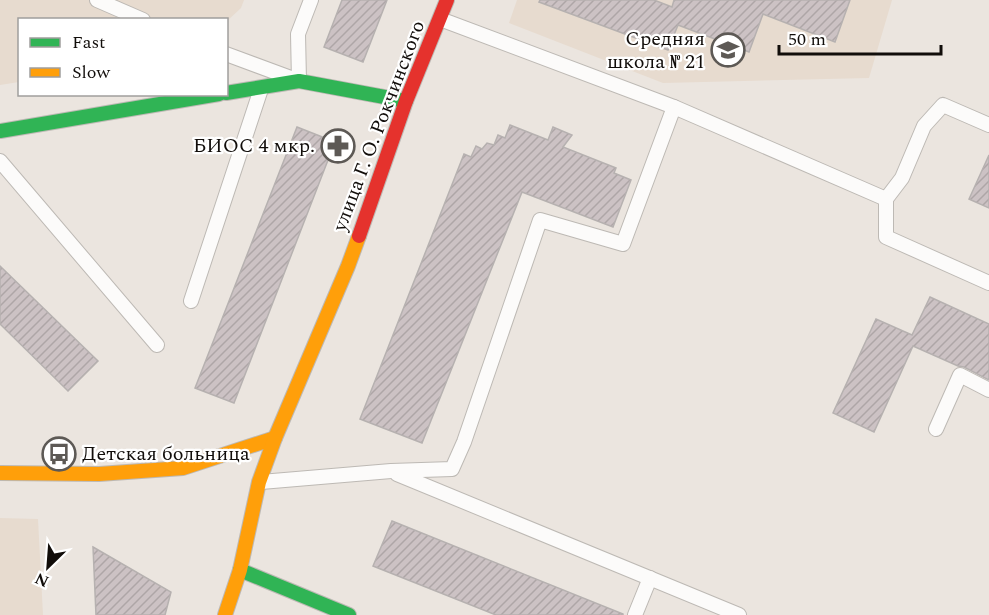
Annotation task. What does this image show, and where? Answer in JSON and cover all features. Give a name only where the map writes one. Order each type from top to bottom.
[{"type":"street","name":"улица Г. О. Рокчинского","points":[[225,615],[240,570],[259,482],[275,438],[348,266],[406,101],[447,0]]},
{"type":"street","points":[[228,93],[299,81],[406,101]]},
{"type":"street","points":[[0,131],[207,96]]},
{"type":"street","points":[[0,473],[99,474],[183,468],[275,438]]},
{"type":"street","points":[[240,570],[349,615]]},
{"type":"lane","points":[[97,0],[138,18]]},
{"type":"lane","points":[[228,55],[299,81],[298,34],[310,0]]},
{"type":"lane","points":[[440,20],[674,107],[886,199]]},
{"type":"lane","points":[[191,301],[261,87]]},
{"type":"lane","points":[[989,125],[943,105],[924,126],[902,177],[886,199],[886,237],[989,283]]},
{"type":"lane","points":[[259,482],[391,471],[452,469],[464,442],[540,219],[623,244],[674,107]]},
{"type":"lane","points":[[0,161],[157,345]]},
{"type":"lane","points":[[936,429],[960,375],[989,390]]},
{"type":"lane","points":[[391,471],[739,615]]},
{"type":"lane","points":[[635,615],[650,578]]},
{"type":"shaded area","points":[[0,0],[244,0],[241,8],[228,20],[228,18],[18,18],[18,82],[0,85]]},
{"type":"shaded area","name":"Средняя школа № 21","points":[[517,0],[892,0],[869,78],[663,83],[509,23]]},
{"type":"shaded area","points":[[0,518],[38,519],[43,615],[0,615]]},
{"type":"building","points":[[342,0],[387,0],[363,62],[324,47]]},
{"type":"building","points":[[540,0],[654,0],[672,7],[674,0],[850,0],[835,42],[763,14],[749,52],[678,25],[668,50],[539,2]]},
{"type":"building","points":[[510,125],[548,140],[553,127],[572,135],[563,147],[616,168],[614,173],[631,180],[613,227],[522,192],[422,443],[360,419],[464,154],[471,157],[476,146],[482,149],[487,143],[494,145],[498,135],[505,138]]},
{"type":"building","points":[[297,127],[335,142],[234,403],[195,388]]},
{"type":"building","points":[[989,155],[989,208],[969,199]]},
{"type":"building","points":[[0,266],[98,361],[68,391],[0,324]]},
{"type":"building","points":[[930,297],[989,324],[989,380],[913,346],[874,432],[833,413],[876,319],[912,335]]},
{"type":"building","points":[[392,521],[623,615],[496,615],[373,566]]},
{"type":"building","points":[[93,547],[171,592],[165,615],[96,615]]},
{"type":"traffic: fast","points":[[228,93],[299,81],[406,101]]},
{"type":"traffic: fast","points":[[0,131],[207,96]]},
{"type":"traffic: fast","points":[[240,570],[349,615]]},
{"type":"traffic: slow","points":[[225,615],[240,570],[259,482],[359,236]]},
{"type":"traffic: slow","points":[[0,473],[99,474],[183,468],[275,438]]},
{"type":"traffic: jam","points":[[359,236],[406,101],[447,0]]},
{"type":"place","name":"Средняя школа № 21","points":[[728,50]]},
{"type":"place","name":"БИОС 4 мкр.","points":[[338,146]]},
{"type":"place","name":"Детская больница","points":[[59,454]]}]
